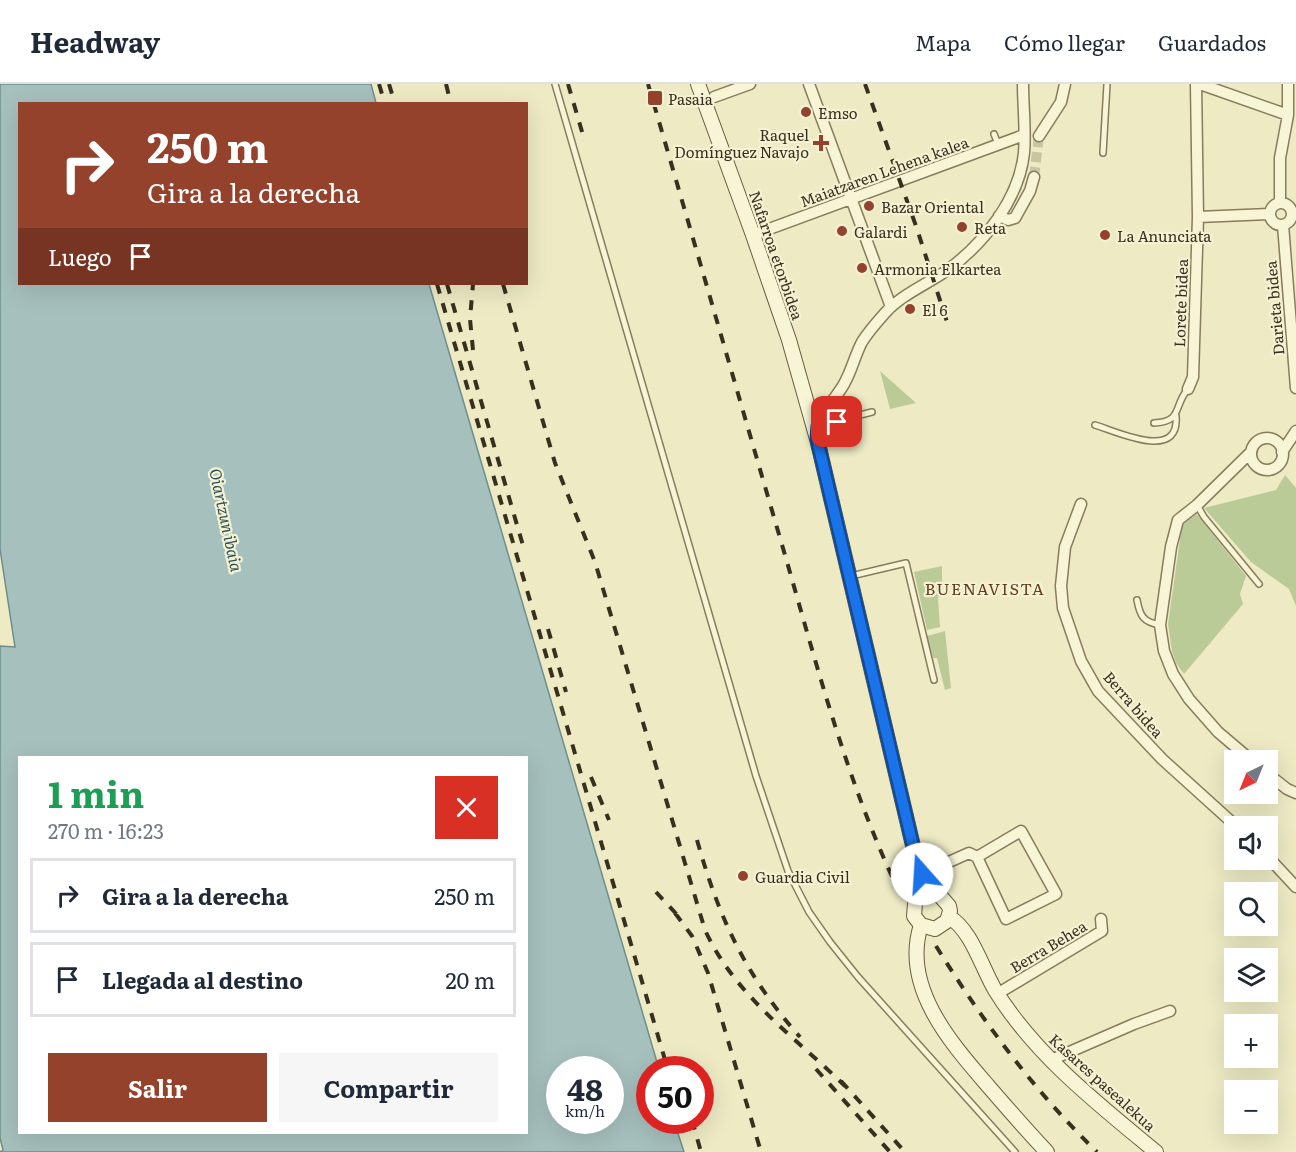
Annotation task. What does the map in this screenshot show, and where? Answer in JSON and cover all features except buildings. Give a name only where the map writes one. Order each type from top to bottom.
[{"type":"main road","name":"Nafarroa etorbidea","points":[[698,84],[753,235],[818,432],[920,871]]},
{"type":"main road","points":[[920,871],[938,894]]},
{"type":"main road","points":[[917,901],[926,894],[943,896],[949,906],[949,917],[944,925],[935,929],[921,925],[914,916],[920,871]]},
{"type":"main road","name":"Kasares pasealekua","points":[[949,917],[964,929],[998,994],[1036,1044],[1051,1060],[1156,1152]]},
{"type":"main road","points":[[921,925],[916,964],[936,1018],[973,1069],[1047,1152]]},
{"type":"street","points":[[714,97],[750,84]]},
{"type":"street","points":[[809,84],[891,307]]},
{"type":"street","points":[[818,432],[851,371],[863,340],[891,307],[947,269],[972,249],[993,227],[1020,174],[1024,135],[1023,84]]},
{"type":"street","points":[[1039,136],[1061,102],[1065,84]]},
{"type":"street","name":"Lorete bidea","points":[[1188,389],[1193,377],[1198,217],[1196,84]]},
{"type":"street","points":[[1200,84],[1288,115]]},
{"type":"street","name":"Darieta bidea","points":[[1288,84],[1288,115],[1280,158],[1280,202],[1289,206],[1292,214],[1290,221],[1283,225],[1296,388]]},
{"type":"street","name":"Maiatzaren Lehena kalea","points":[[753,235],[996,139],[1024,135]]},
{"type":"street","points":[[999,216],[1008,220],[1015,218],[1030,191],[1034,177]]},
{"type":"street","points":[[1269,214],[1272,206],[1280,202]]},
{"type":"street","points":[[1198,217],[1269,214]]},
{"type":"street","points":[[1269,214],[1275,224],[1283,225]]},
{"type":"street","points":[[1252,456],[1262,469],[1272,469],[1280,462],[1280,447],[1296,431]]},
{"type":"street","points":[[1239,750],[1218,732],[1188,699],[1173,674],[1164,651],[1160,625],[1178,520],[1252,456],[1256,442],[1267,439],[1280,447]]},
{"type":"street","name":"Berra bidea","points":[[1081,504],[1065,547],[1062,586],[1064,608],[1081,661],[1098,691],[1162,759],[1225,816]]},
{"type":"street","points":[[1278,782],[1296,793]]},
{"type":"street","points":[[920,871],[969,853],[977,857],[1006,920],[1056,894],[1021,831],[977,857]]},
{"type":"street","points":[[1278,868],[1296,887]]},
{"type":"street","name":"Berra Behea","points":[[998,994],[1102,931],[1101,919]]},
{"type":"street","points":[[1051,1060],[1170,1011]]},
{"type":"lane","points":[[555,84],[753,765],[788,871],[809,912],[844,960],[1015,1152]]},
{"type":"lane","points":[[1103,153],[1107,84]]},
{"type":"lane","points":[[1095,425],[1148,441],[1159,442],[1171,437],[1177,427],[1176,416],[1182,395],[1188,389]]},
{"type":"lane","points":[[818,432],[872,412]]},
{"type":"lane","points":[[1154,423],[1165,423],[1176,416]]},
{"type":"lane","points":[[1197,505],[1204,517],[1259,584]]},
{"type":"lane","points":[[850,577],[906,563],[934,680]]},
{"type":"lane","points":[[1137,600],[1140,614],[1149,623],[1160,625]]},
{"type":"green space","points":[[880,371],[916,403],[890,409]]},
{"type":"green space","points":[[1285,475],[1296,488],[1296,606],[1289,589],[1251,562],[1204,508],[1276,490]]},
{"type":"green space","points":[[1195,512],[1246,576],[1240,594],[1243,604],[1184,674],[1176,663],[1172,651],[1168,624],[1182,525]]},
{"type":"green space","points":[[942,566],[942,595],[938,597],[940,627],[927,630],[914,572]]},
{"type":"green space","points":[[945,631],[951,688],[945,690],[937,658],[933,658],[927,636]]},
{"type":"water","name":"Oiartzun ibaia","points":[[0,84],[371,84],[376,102],[18,102],[18,285],[429,285],[655,1056],[636,1056],[636,1134],[678,1134],[684,1152],[0,1152],[3,1150],[0,1138],[0,646],[15,647],[0,549]]},
{"type":"tunnel","points":[[1034,177],[1039,136]]},
{"type":"railway","points":[[379,84],[384,102]]},
{"type":"railway","points":[[389,84],[394,102]]},
{"type":"railway","points":[[446,84],[450,102]]},
{"type":"railway","points":[[568,84],[583,135]]},
{"type":"railway","points":[[648,84],[834,721],[862,803],[895,883]]},
{"type":"railway","points":[[865,84],[916,226],[949,328]]},
{"type":"railway","points":[[437,285],[664,1056]]},
{"type":"railway","points":[[447,285],[524,549]]},
{"type":"railway","points":[[473,285],[470,319],[473,350]]},
{"type":"railway","points":[[503,285],[555,463],[595,562],[705,930],[732,975],[749,995],[845,1086]]},
{"type":"railway","points":[[548,629],[566,692]]},
{"type":"railway","points":[[591,777],[609,820]]},
{"type":"railway","points":[[697,840],[715,895],[736,944],[764,991],[800,1037]]},
{"type":"railway","points":[[656,892],[681,919]]},
{"type":"railway","points":[[675,913],[692,936],[708,973],[761,1152]]},
{"type":"railway","points":[[936,946],[1010,1054],[1074,1129],[1097,1152]]},
{"type":"railway","points":[[816,1069],[890,1152]]},
{"type":"railway","points":[[841,1081],[905,1152]]},
{"type":"railway","points":[[696,1134],[701,1152]]},
{"type":"place","name":"Pasaia","points":[[655,98]]},
{"type":"place","name":"Emso","points":[[806,112]]},
{"type":"place","name":"Raquel Domínguez Navajo","points":[[821,143]]},
{"type":"place","name":"Bazar Oriental","points":[[869,206]]},
{"type":"place","name":"Reta","points":[[962,227]]},
{"type":"place","name":"Galardi","points":[[842,231]]},
{"type":"place","name":"La Anunciata","points":[[1105,235]]},
{"type":"place","name":"Armonia Elkartea","points":[[862,268]]},
{"type":"place","name":"El 6","points":[[910,309]]},
{"type":"place","name":"Guardia Civil","points":[[743,876]]},
{"type":"district","name":"BUENAVISTA","points":[[985,588]]},
{"type":"route","points":[[837,422],[818,426],[817,439],[918,867],[922,874]]}]
